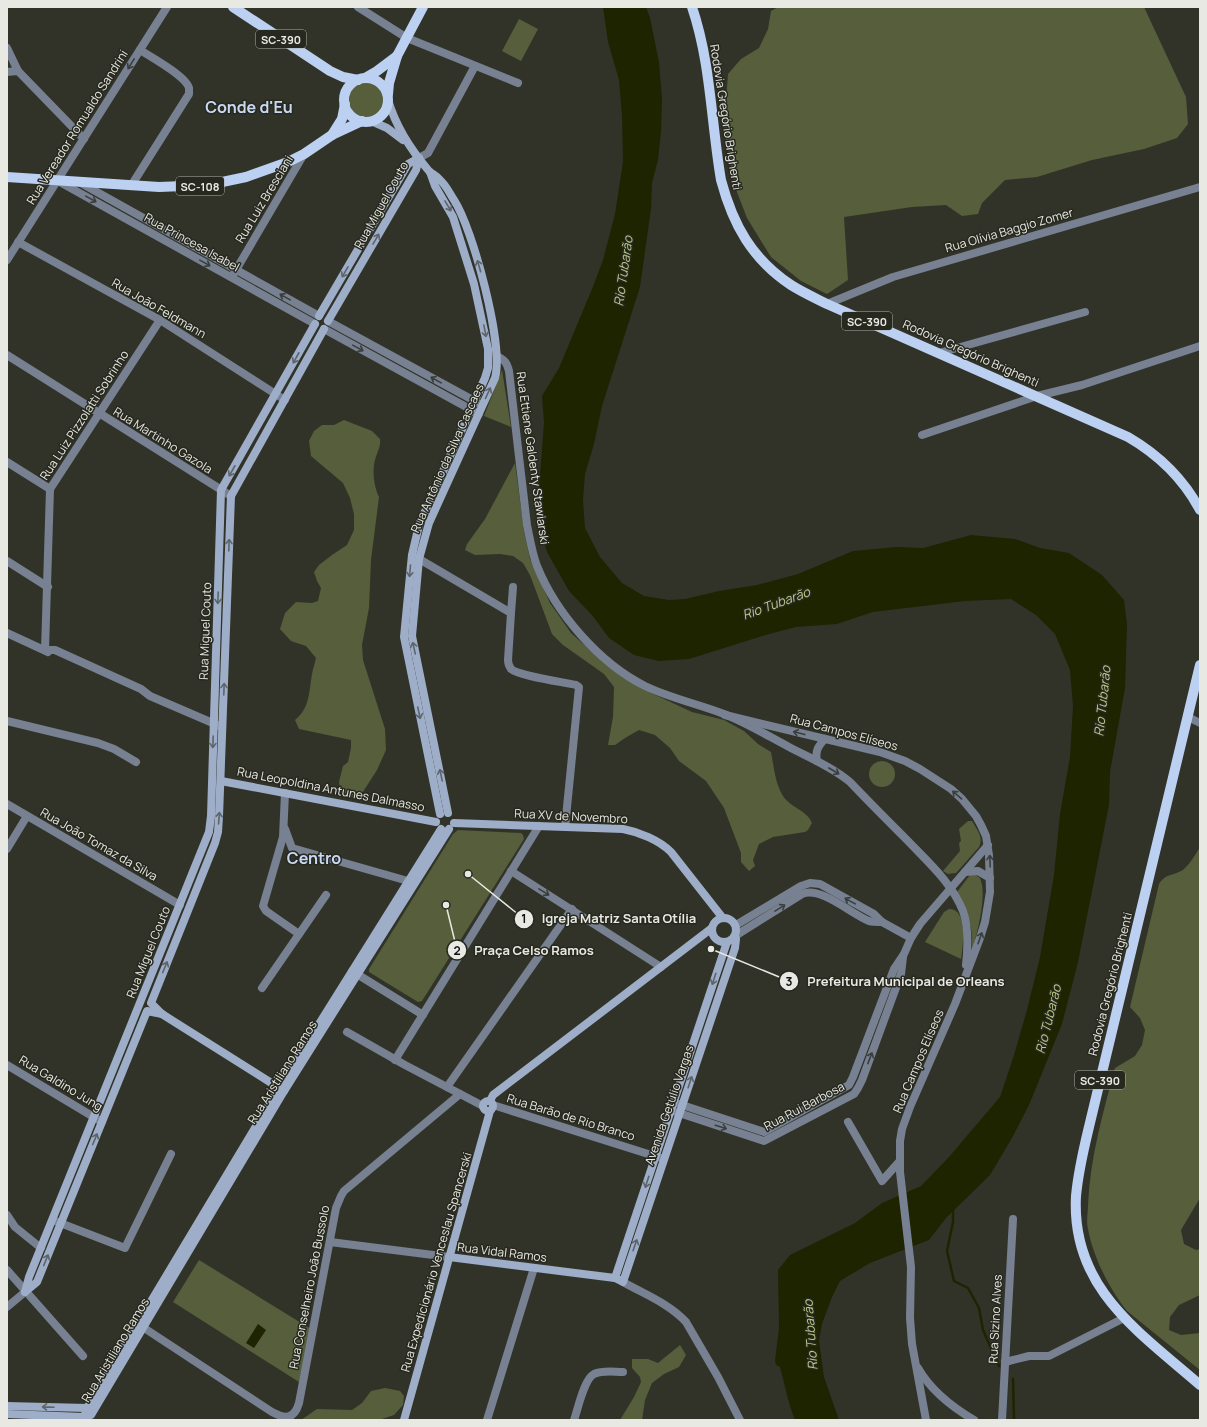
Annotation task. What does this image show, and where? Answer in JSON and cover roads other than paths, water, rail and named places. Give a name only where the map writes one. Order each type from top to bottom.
[{"type":"main road","name":"SC-390","points":[[233,7],[330,71],[343,77],[362,79]]},
{"type":"main road","points":[[397,56],[377,71],[349,87],[345,101],[351,115],[367,121],[378,118],[387,107],[389,83],[397,56],[423,7]]},
{"type":"main road","name":"Rodovia Gregório Brighenti","points":[[692,7],[706,67],[721,180],[725,196],[735,221],[748,244],[756,255],[769,268],[792,285],[827,304],[1116,431],[1141,444],[1176,474],[1187,487],[1200,510]]},
{"type":"main road","name":"SC-390","points":[[330,71],[338,83],[345,101]]},
{"type":"main road","points":[[362,79],[373,79],[379,82],[385,88],[388,97]]},
{"type":"main road","name":"SC-108","points":[[332,135],[342,119],[345,101]]},
{"type":"main road","name":"SC-108","points":[[7,177],[131,186],[184,187],[229,181],[273,168],[304,154],[332,135],[367,121]]},
{"type":"main road","name":"Rodovia Gregório Brighenti","points":[[1200,665],[1090,1123],[1081,1162],[1076,1197],[1080,1246],[1098,1286],[1124,1318],[1200,1385]]},
{"type":"street","name":"Rua Vereador Romualdo Sandrini","points":[[7,260],[167,7]]},
{"type":"street","points":[[358,7],[407,38],[518,83]]},
{"type":"street","points":[[7,48],[18,70],[84,139]]},
{"type":"street","points":[[131,186],[189,94],[189,88],[180,76],[140,50]]},
{"type":"street","points":[[419,158],[428,153],[476,66]]},
{"type":"street","points":[[7,72],[18,70]]},
{"type":"street","name":"Rua Antônio da Silva Cascaes","points":[[388,97],[396,122],[407,143],[430,172],[440,180],[455,201],[485,331],[497,367],[495,378],[478,403],[415,557],[412,636],[419,691],[445,822]]},
{"type":"street","name":"Rua Antônio da Silva Cascaes","points":[[367,121],[387,128],[407,143]]},
{"type":"street","name":"Rua Luiz Bresciani","points":[[233,274],[304,154]]},
{"type":"street","name":"Rua Miguel Couto","points":[[319,316],[408,164],[419,158]]},
{"type":"street","name":"Rua Miguel Couto","points":[[151,1003],[215,843],[219,824],[226,493],[250,461],[326,325],[416,170],[419,158]]},
{"type":"street","name":"Rua Princesa Isabel","points":[[57,180],[233,274],[319,316]]},
{"type":"street","name":"Rua Princesa Isabel","points":[[79,182],[315,324]]},
{"type":"street","name":"Rua Olívia Baggio Zomer","points":[[827,304],[893,277],[1200,187]]},
{"type":"street","name":"Rua Antônio da Silva Cascaes","points":[[462,228],[483,282],[493,325],[493,356]]},
{"type":"street","name":"Rua João Feldmann","points":[[18,242],[160,320],[285,400]]},
{"type":"street","points":[[358,249],[367,255]]},
{"type":"street","points":[[474,284],[483,282]]},
{"type":"street","points":[[338,284],[347,289]]},
{"type":"street","points":[[939,353],[1085,312]]},
{"type":"street","points":[[319,316],[325,316],[326,325],[320,329],[315,324],[315,320],[319,316]]},
{"type":"street","name":"Rua Luiz Pizzolatti Sobrinho","points":[[45,650],[50,489],[160,320]]},
{"type":"street","name":"Rua Miguel Couto","points":[[26,1292],[29,1277],[206,841],[210,826],[226,493],[241,455],[315,324]]},
{"type":"street","points":[[326,325],[383,356],[478,403]]},
{"type":"street","points":[[922,435],[1036,396],[1082,385],[1200,346]]},
{"type":"street","name":"Rua Martinho Gazola","points":[[7,355],[226,493]]},
{"type":"street","points":[[383,356],[475,412]]},
{"type":"street","name":"Rua Ettiene Galdenty Stawiarski","points":[[493,356],[505,360],[508,365],[525,511],[531,544],[537,565],[553,598],[576,629],[591,645],[630,677],[657,692],[725,715],[817,761],[850,782],[928,862],[958,901],[966,920],[968,944],[965,974]]},
{"type":"street","points":[[241,455],[250,461]]},
{"type":"street","points":[[7,462],[50,489]]},
{"type":"street","points":[[415,557],[511,613]]},
{"type":"street","points":[[7,561],[48,587]]},
{"type":"street","points":[[513,587],[508,660],[509,665],[512,669],[521,674],[576,685],[579,687],[564,827]]},
{"type":"street","points":[[7,633],[140,694],[150,696],[222,727]]},
{"type":"street","name":"Rua Campos Elíseos","points":[[725,715],[892,756],[920,769],[946,786],[962,799],[976,816],[988,845],[990,892],[985,922],[955,1004],[905,1118],[900,1141],[899,1162],[911,1267],[911,1330],[914,1362],[926,1420]]},
{"type":"street","points":[[1188,717],[1200,723]]},
{"type":"street","points":[[7,721],[98,743],[114,749],[136,762]]},
{"type":"street","points":[[817,761],[817,748],[825,739]]},
{"type":"street","name":"Rua Leopoldina Antunes Dalmasso","points":[[212,780],[216,776],[221,781],[445,822]]},
{"type":"street","points":[[285,793],[283,837],[264,908],[299,934]]},
{"type":"street","name":"Rua João Tomaz da Silva","points":[[7,804],[180,905]]},
{"type":"street","points":[[7,849],[27,816]]},
{"type":"street","name":"Rua XV de Novembro","points":[[445,822],[623,829],[640,834],[662,844],[671,852],[722,917]]},
{"type":"street","name":"Rua Aristiliano Ramos","points":[[355,972],[408,881],[445,822]]},
{"type":"street","name":"Rua Aristiliano Ramos","points":[[84,1418],[87,1408],[111,1374],[282,1089],[332,1010],[445,822]]},
{"type":"street","points":[[395,1060],[539,826]]},
{"type":"street","points":[[284,827],[292,848],[408,881]]},
{"type":"street","points":[[206,841],[215,843]]},
{"type":"street","name":"Rua Rui Barbosa","points":[[809,1112],[837,1102],[856,1091],[862,1080],[871,1042],[889,992],[901,974],[904,954],[911,938],[920,924],[988,845]]},
{"type":"street","points":[[511,871],[661,967]]},
{"type":"street","points":[[965,872],[978,871],[990,878]]},
{"type":"street","points":[[812,892],[813,883]]},
{"type":"street","points":[[735,936],[736,925],[732,920],[722,917],[715,921],[712,932],[716,939],[719,941],[730,941],[801,886],[813,883],[820,884],[874,914],[882,922],[911,938]]},
{"type":"street","points":[[736,925],[802,894],[812,892],[823,896],[870,922],[882,922]]},
{"type":"street","points":[[262,988],[326,895]]},
{"type":"street","points":[[448,1088],[572,909]]},
{"type":"street","name":"Rua Expedicionário Venceslau Spancerski","points":[[404,1420],[493,1095],[712,928]]},
{"type":"street","name":"Avenida Getúlio Vargas","points":[[619,1280],[680,1113],[735,948],[735,936]]},
{"type":"street","name":"Avenida Getúlio Vargas","points":[[619,1280],[656,1156],[727,942]]},
{"type":"street","points":[[355,972],[423,1015]]},
{"type":"street","points":[[162,1014],[142,1010],[140,1003],[144,999],[148,1000],[162,1014],[282,1089]]},
{"type":"street","points":[[147,1011],[150,1009],[151,1003]]},
{"type":"street","name":"Rua Miguel Couto","points":[[26,1292],[37,1282],[147,1011]]},
{"type":"street","points":[[702,1016],[711,1019]]},
{"type":"street","name":"Rua Barão de Rio Branco","points":[[347,1032],[395,1060],[448,1088],[489,1106],[664,1159]]},
{"type":"street","name":"Rua Rui Barbosa","points":[[674,1102],[739,1128],[764,1141],[785,1125],[809,1112],[833,1094],[849,1085],[871,1042]]},
{"type":"street","points":[[119,1055],[128,1059]]},
{"type":"street","name":"Rua Galdino Jung","points":[[7,1065],[102,1122]]},
{"type":"street","points":[[853,1076],[862,1080]]},
{"type":"street","name":"Rua Conselheiro João Bussolo","points":[[140,1326],[272,1412],[283,1417],[289,1417],[295,1412],[299,1403],[338,1202],[344,1191],[460,1094]]},
{"type":"street","points":[[833,1094],[837,1102]]},
{"type":"street","name":"Rua Rui Barbosa","points":[[671,1110],[739,1128]]},
{"type":"street","points":[[848,1122],[882,1181],[899,1162]]},
{"type":"street","points":[[52,1220],[125,1248],[171,1154]]},
{"type":"street","points":[[7,1215],[15,1228],[41,1248]]},
{"type":"street","name":"Rua Sizino Alves","points":[[1002,1420],[1013,1219]]},
{"type":"street","name":"Rua Vidal Ramos","points":[[330,1242],[619,1280]]},
{"type":"street","points":[[486,1420],[534,1268]]},
{"type":"street","points":[[7,1270],[83,1356]]},
{"type":"street","points":[[619,1280],[665,1305],[686,1322],[718,1377],[740,1420]]},
{"type":"street","points":[[7,1307],[26,1292]]},
{"type":"street","points":[[1005,1362],[1029,1356],[1049,1356],[1124,1318]]},
{"type":"street","points":[[914,1362],[922,1376],[939,1395],[974,1420]]},
{"type":"street","points":[[574,1420],[586,1383],[591,1376],[605,1372],[623,1372]]},
{"type":"street","name":"Rua Aristiliano Ramos","points":[[84,1418],[91,1415],[111,1374]]},
{"type":"street","points":[[7,1406],[87,1408]]},
{"type":"street","points":[[7,1414],[84,1418]]},
{"type":"water","name":"Rio Tubarão","points":[[603,7],[646,7],[650,18],[659,62],[662,99],[658,160],[652,183],[651,209],[640,287],[602,406],[594,444],[585,474],[583,500],[585,528],[600,557],[622,583],[644,596],[669,600],[685,599],[719,591],[757,585],[798,574],[853,551],[897,547],[923,548],[971,535],[1015,539],[1040,548],[1069,553],[1102,575],[1124,600],[1127,624],[1125,688],[1110,772],[1109,805],[1078,962],[1062,1024],[1029,1105],[1012,1138],[990,1175],[946,1218],[929,1240],[870,1263],[840,1281],[832,1297],[822,1324],[819,1341],[824,1377],[839,1420],[795,1420],[788,1401],[780,1367],[776,1365],[775,1360],[779,1328],[778,1270],[790,1255],[855,1223],[882,1203],[921,1186],[949,1157],[1000,1097],[1027,1010],[1040,957],[1054,875],[1060,814],[1070,757],[1073,706],[1070,670],[1055,634],[1036,615],[1011,599],[965,601],[873,612],[837,624],[796,627],[689,659],[659,661],[634,655],[609,638],[592,615],[569,591],[547,552],[538,522],[544,422],[542,396],[559,368],[592,289],[603,260],[615,214],[623,162],[622,116],[619,80],[608,42]]},
{"type":"water","points":[[258,1324],[266,1330],[254,1348],[246,1343]]},
{"type":"waterway","points":[[953,1208],[953,1222],[947,1251],[954,1281],[968,1288],[979,1308],[983,1330],[999,1366]]},
{"type":"waterway","points":[[1013,1379],[1014,1420]]},
{"type":"place","name":"Igreja Matriz Santa Otília","points":[[468,874]]},
{"type":"place","name":"Praça Celso Ramos","points":[[446,905]]},
{"type":"place","name":"Prefeitura Municipal de Orleans","points":[[711,949]]},
{"type":"district","name":"Conde d'Eu","points":[[249,107]]},
{"type":"district","name":"Centro","points":[[314,858]]}]
